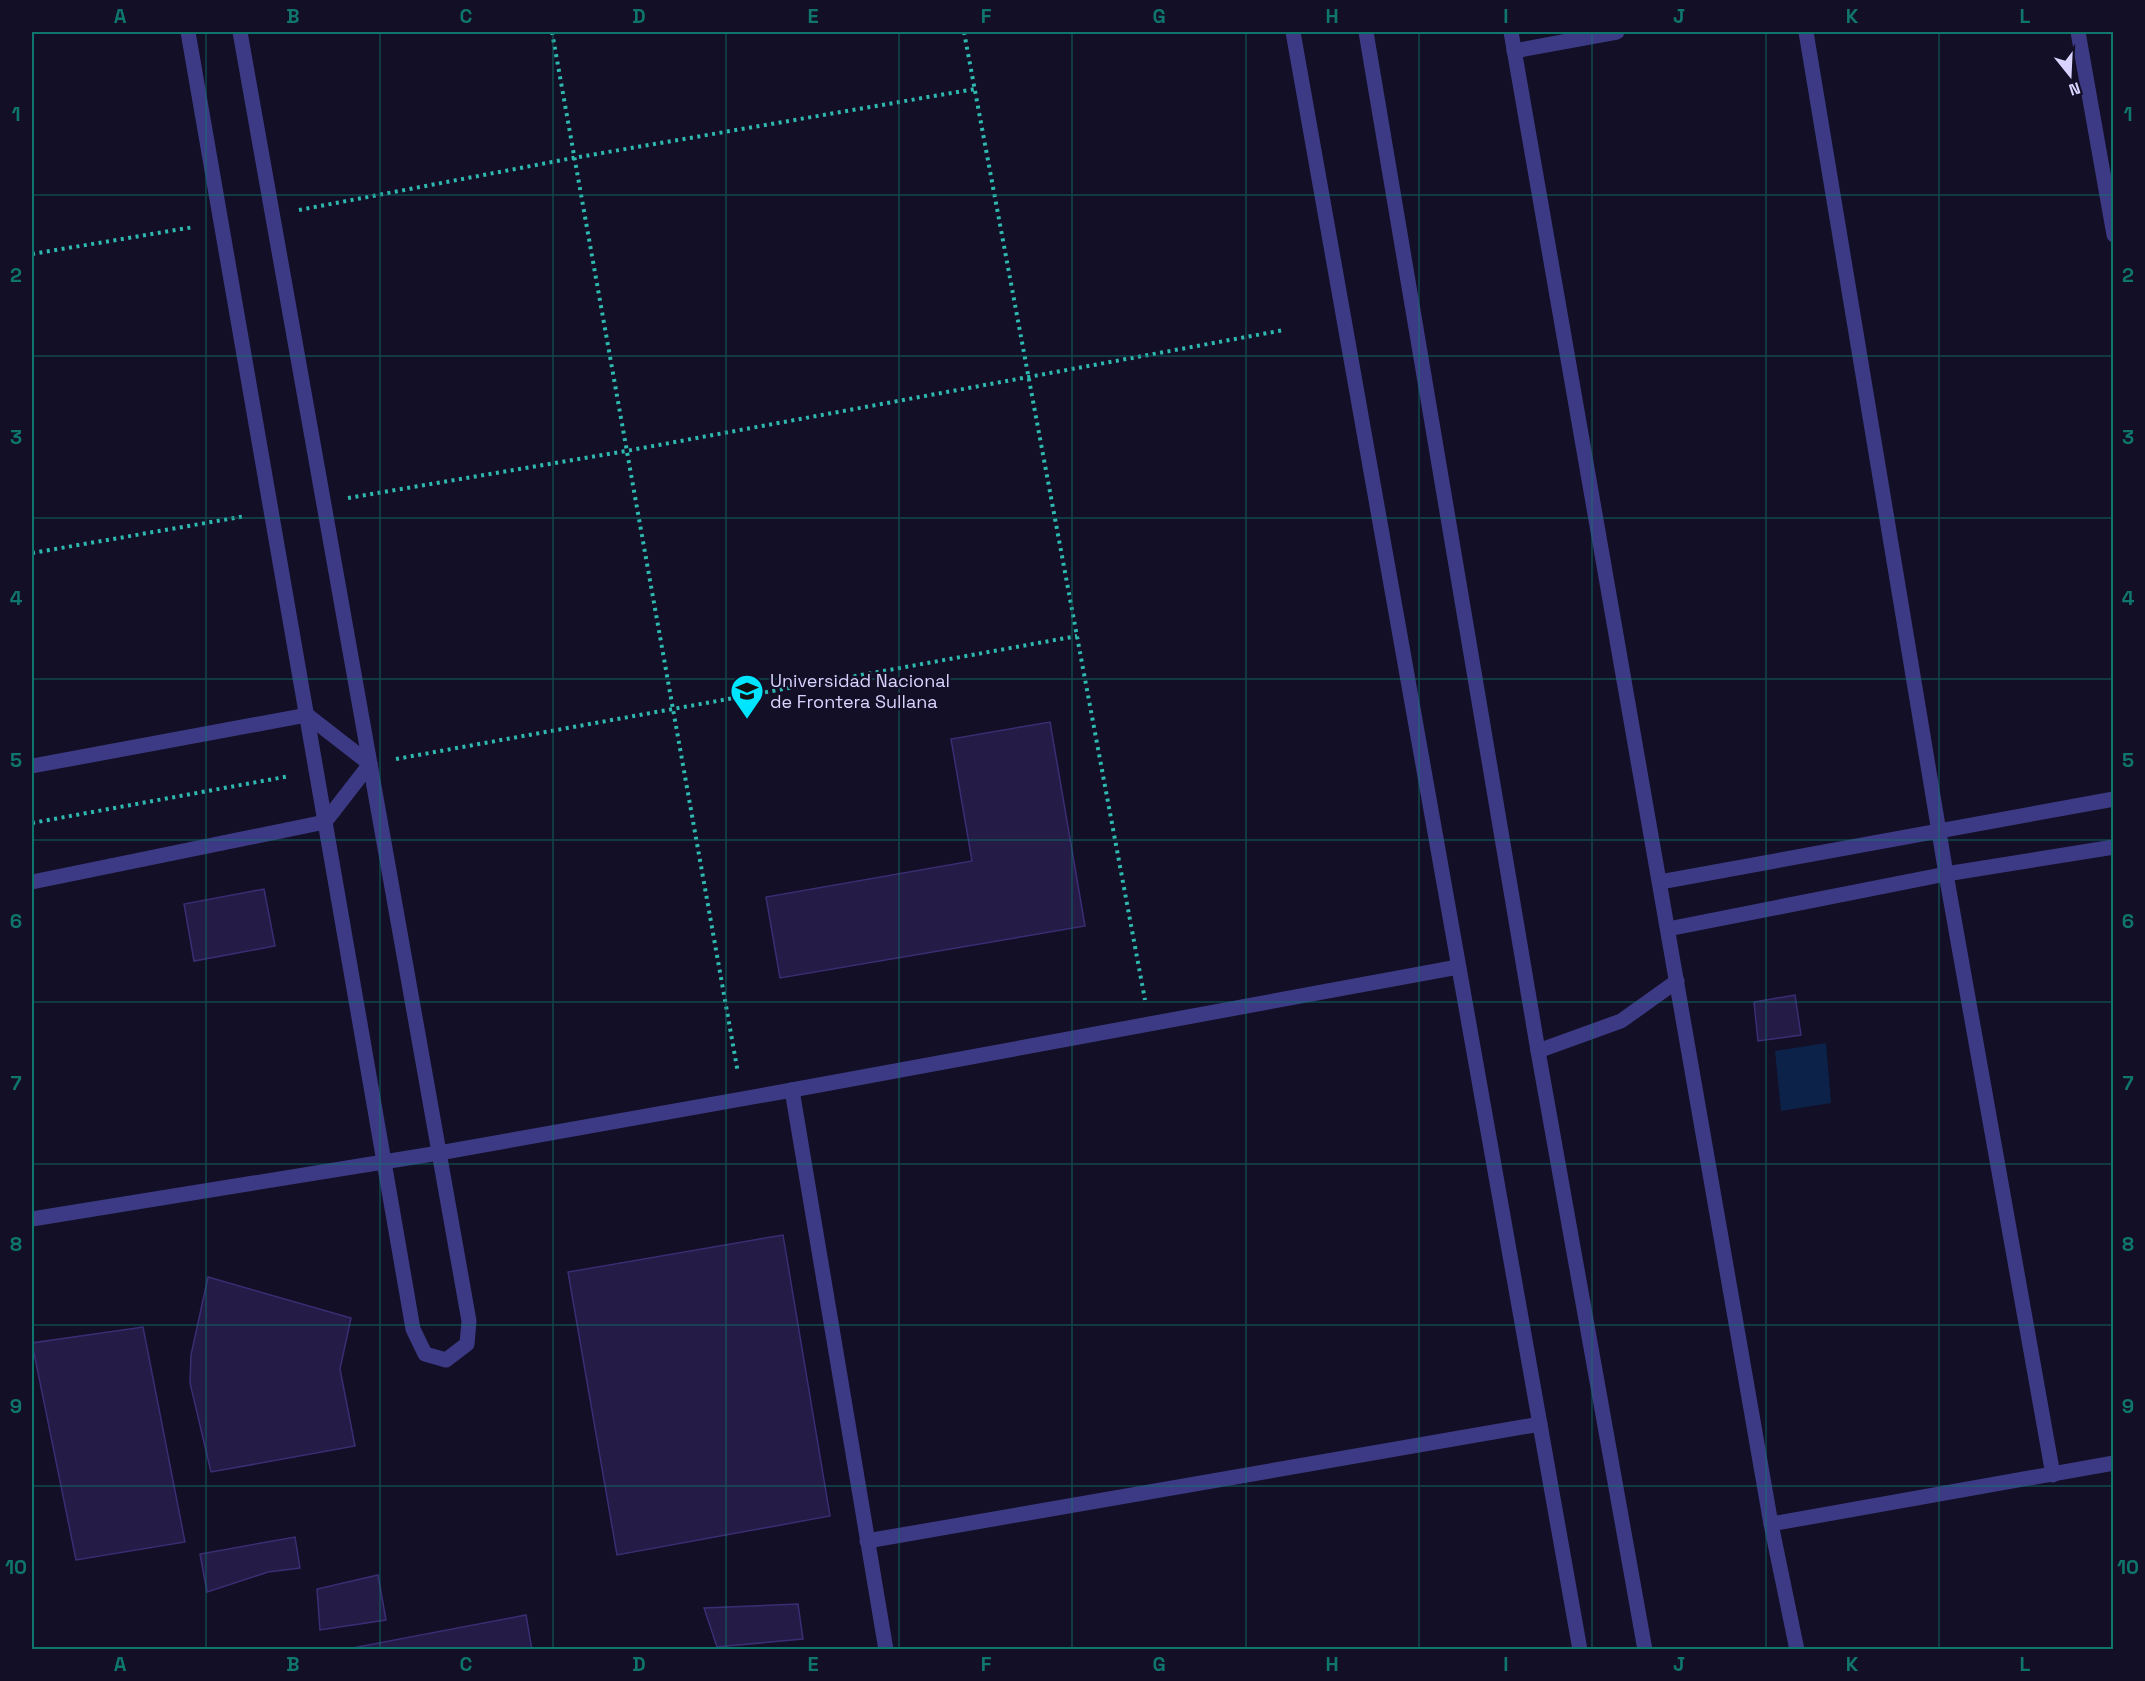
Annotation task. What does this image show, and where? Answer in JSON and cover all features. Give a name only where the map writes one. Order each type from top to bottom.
[{"type":"street","points":[[188,32],[413,1329],[425,1354],[446,1360],[467,1344],[469,1321],[240,32]]},
{"type":"street","points":[[1293,32],[1580,1650]]},
{"type":"street","points":[[1366,32],[1538,1051],[1645,1650]]},
{"type":"street","points":[[1510,32],[1771,1524],[1797,1650]]},
{"type":"street","points":[[1514,51],[1617,32]]},
{"type":"street","points":[[1806,32],[1946,874],[2053,1475]]},
{"type":"street","points":[[2078,32],[2111,206],[2114,235]]},
{"type":"street","points":[[32,766],[307,715],[370,764]]},
{"type":"street","points":[[32,882],[325,822],[370,764]]},
{"type":"street","points":[[1660,882],[2114,798]]},
{"type":"street","points":[[1668,928],[1946,874],[2114,847]]},
{"type":"street","points":[[32,1219],[439,1153],[1458,967]]},
{"type":"street","points":[[1538,1051],[1621,1021],[1677,981]]},
{"type":"street","points":[[792,1090],[886,1650]]},
{"type":"street","points":[[867,1541],[1540,1424]]},
{"type":"street","points":[[1771,1524],[2114,1463]]},
{"type":"path","points":[[552,32],[743,1099]]},
{"type":"path","points":[[964,32],[1150,1024]]},
{"type":"path","points":[[272,215],[573,158],[975,89]]},
{"type":"path","points":[[32,254],[221,223]]},
{"type":"path","points":[[324,503],[626,451],[1284,330]]},
{"type":"path","points":[[32,553],[271,512]]},
{"type":"path","points":[[370,764],[1077,636]]},
{"type":"path","points":[[32,824],[316,771]]},
{"type":"water","points":[[1826,1043],[1831,1103],[1781,1111],[1775,1051]]},
{"type":"building","points":[[1050,722],[1085,926],[780,978],[766,897],[972,861],[951,739]]},
{"type":"building","points":[[264,889],[275,946],[194,961],[184,904]]},
{"type":"building","points":[[1795,995],[1801,1035],[1758,1041],[1754,1002]]},
{"type":"building","points":[[783,1235],[830,1516],[617,1555],[568,1272]]},
{"type":"building","points":[[208,1277],[351,1318],[340,1369],[355,1446],[211,1472],[190,1383],[191,1355]]},
{"type":"building","points":[[143,1327],[185,1542],[76,1560],[32,1343]]},
{"type":"building","points":[[295,1537],[300,1568],[268,1572],[207,1592],[200,1554]]},
{"type":"building","points":[[378,1575],[386,1620],[320,1630],[317,1589]]},
{"type":"building","points":[[798,1604],[803,1639],[717,1647],[704,1608]]},
{"type":"building","points":[[526,1615],[532,1650],[352,1650],[352,1648]]},
{"type":"place","name":"Universidad Nacional de Frontera Sullana","points":[[747,720]]}]
